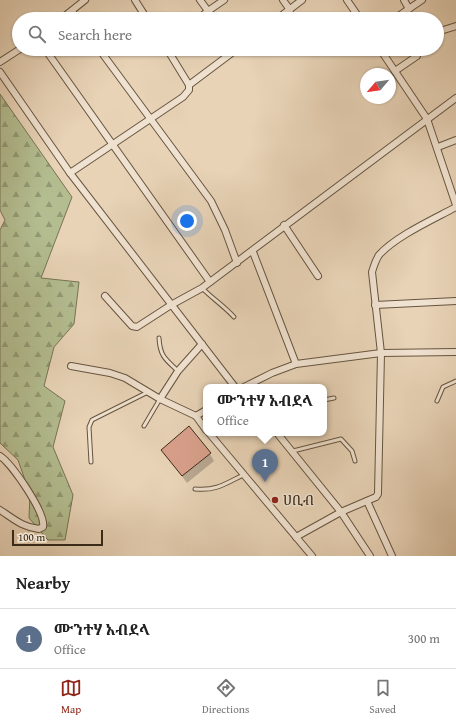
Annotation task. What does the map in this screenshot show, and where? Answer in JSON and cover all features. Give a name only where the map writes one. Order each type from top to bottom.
[{"type":"street","points":[[72,11],[85,0]]},
{"type":"street","points":[[135,0],[143,12]]},
{"type":"street","points":[[200,0],[208,11],[224,0]]},
{"type":"street","points":[[283,0],[290,10]]},
{"type":"street","points":[[287,12],[302,0]]},
{"type":"street","points":[[346,0],[355,12]]},
{"type":"street","points":[[404,0],[409,9]]},
{"type":"street","points":[[404,12],[422,0]]},
{"type":"street","points":[[444,30],[456,26]]},
{"type":"street","points":[[0,62],[12,54]]},
{"type":"street","points":[[50,56],[114,144],[210,282]]},
{"type":"street","points":[[104,56],[211,201],[225,230],[237,263]]},
{"type":"street","points":[[171,56],[189,85]]},
{"type":"street","points":[[70,173],[183,97],[188,90],[189,85],[228,56]]},
{"type":"street","points":[[385,56],[393,68]]},
{"type":"street","points":[[396,70],[417,56]]},
{"type":"street","points":[[0,72],[70,173],[233,384]]},
{"type":"street","points":[[296,537],[341,512],[376,497],[378,490],[381,353],[372,272],[374,263],[380,255],[410,233],[456,206],[428,119],[396,72]]},
{"type":"street","points":[[105,296],[132,326],[137,327],[171,305],[202,288],[253,252],[284,225],[456,98]]},
{"type":"street","points":[[438,147],[456,140]]},
{"type":"street","points":[[284,225],[318,276]]},
{"type":"street","points":[[253,252],[296,364]]},
{"type":"street","points":[[375,305],[456,301]]},
{"type":"street","points":[[160,399],[178,371],[202,344]]},
{"type":"street","points":[[250,384],[272,373],[296,364],[381,353],[456,352]]},
{"type":"street","points":[[72,366],[110,373],[125,378],[160,399],[196,416],[203,426]]},
{"type":"street","points":[[196,416],[203,412]]},
{"type":"street","points":[[211,436],[312,556]]},
{"type":"street","points":[[280,436],[341,512],[370,556]]},
{"type":"street","points":[[0,456],[25,487],[41,515],[44,522],[43,527],[39,530],[28,528],[15,522],[0,510]]},
{"type":"street","points":[[367,501],[392,556]]},
{"type":"lane","points":[[202,288],[217,303],[223,305],[234,317]]},
{"type":"lane","points":[[159,338],[160,350],[165,359],[178,371]]},
{"type":"lane","points":[[438,401],[443,387],[456,381]]},
{"type":"lane","points":[[91,462],[89,428],[92,420],[148,392]]},
{"type":"lane","points":[[327,399],[334,398]]},
{"type":"lane","points":[[144,426],[160,399]]},
{"type":"lane","points":[[293,451],[342,439],[352,451],[355,461]]},
{"type":"lane","points":[[195,489],[208,490],[218,488],[243,475]]},
{"type":"green space","points":[[0,94],[72,197],[41,278],[79,282],[74,324],[54,347],[44,386],[65,401],[53,447],[73,495],[65,540],[48,540],[29,518],[30,494],[18,460],[0,443],[0,230],[5,220],[0,210]]},
{"type":"building","points":[[189,426],[211,453],[182,476],[161,450]]},
{"type":"place","name":"ሙንተሃ አብደላ","points":[[265,482]]},
{"type":"place","name":"ሀቢብ","points":[[275,500]]}]
